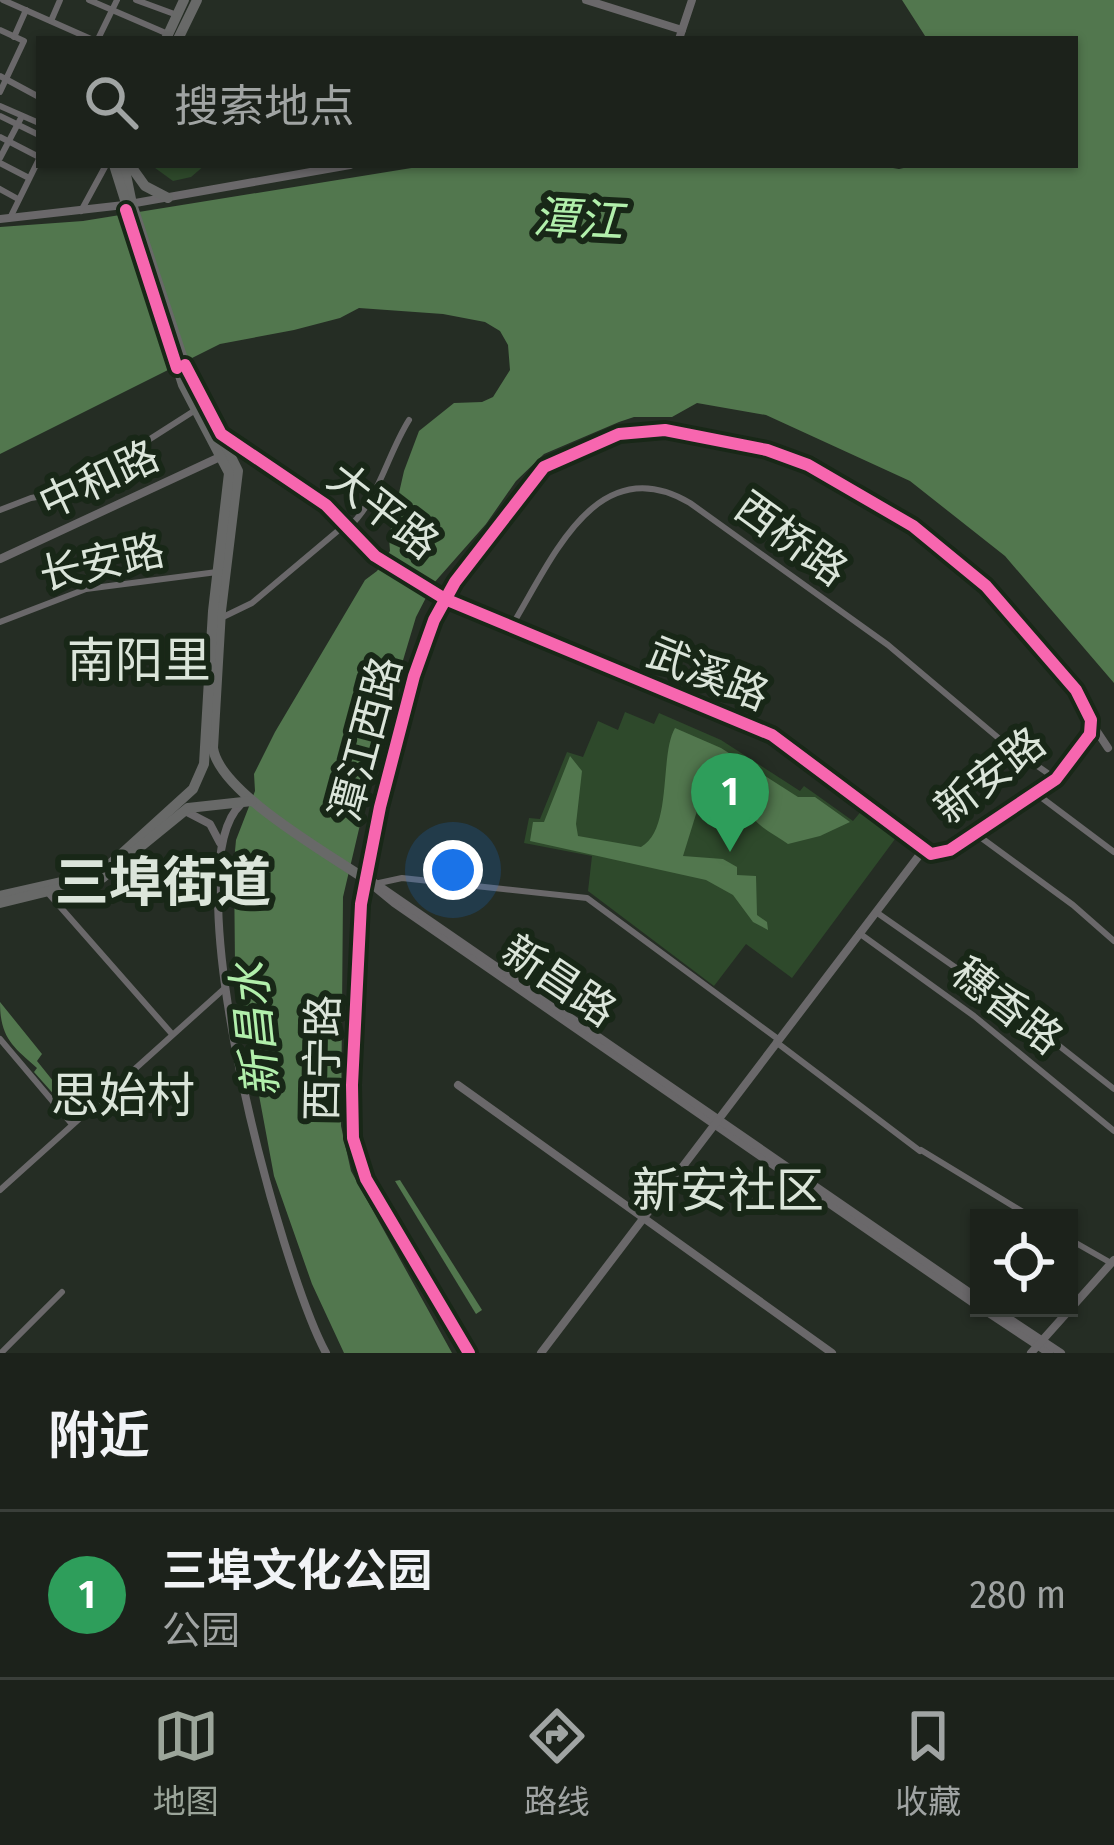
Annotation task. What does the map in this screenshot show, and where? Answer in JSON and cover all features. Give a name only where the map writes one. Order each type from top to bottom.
[{"type":"main road","points":[[173,36],[172,13],[184,0]]},
{"type":"main road","points":[[174,36],[197,0]]},
{"type":"main road","points":[[111,168],[129,207],[181,366],[230,484],[200,780],[204,798],[217,803]]},
{"type":"main road","points":[[127,168],[129,207]]},
{"type":"main road","points":[[130,168],[145,185],[167,198]]},
{"type":"main road","points":[[200,408],[236,462],[238,485],[221,618],[214,753],[221,772],[250,801],[365,879]]},
{"type":"main road","points":[[0,899],[106,868],[200,780]]},
{"type":"main road","points":[[0,899],[48,893],[110,874],[184,811],[250,801]]},
{"type":"street","points":[[3,0],[87,36]]},
{"type":"street","points":[[51,21],[60,0]]},
{"type":"street","points":[[89,0],[169,36]]},
{"type":"street","points":[[96,36],[117,0]]},
{"type":"street","points":[[136,0],[172,13],[172,0]]},
{"type":"street","points":[[586,0],[681,35],[692,0]]},
{"type":"street","points":[[14,37],[26,10]]},
{"type":"street","points":[[0,30],[24,41],[0,92]]},
{"type":"street","points":[[3,78],[36,95]]},
{"type":"street","points":[[0,106],[36,133]]},
{"type":"street","points":[[0,116],[36,123]]},
{"type":"street","points":[[20,120],[0,160],[30,178]]},
{"type":"street","points":[[0,136],[36,156]]},
{"type":"street","points":[[5,219],[20,200],[36,165]]},
{"type":"street","points":[[81,211],[108,168]]},
{"type":"street","points":[[5,219],[129,207],[333,168]]},
{"type":"street","points":[[0,189],[20,200]]},
{"type":"street","points":[[0,510],[67,492],[200,408]]},
{"type":"street","points":[[221,618],[252,603],[369,506],[390,452],[409,420]]},
{"type":"street","name":"潭江西路","points":[[365,879],[414,676],[445,599],[544,467],[619,434],[685,432],[788,456],[926,535],[1019,621],[1076,689],[1111,750]]},
{"type":"street","name":"大平路","points":[[221,434],[316,498],[375,556],[445,599]]},
{"type":"street","name":"中和路","points":[[0,559],[222,456]]},
{"type":"street","name":"西桥路","points":[[511,627],[586,511],[618,492],[659,488],[690,503],[888,645],[1002,741],[1056,778]]},
{"type":"street","name":"长安路","points":[[0,622],[86,589],[219,572]]},
{"type":"street","name":"武溪路","points":[[445,599],[772,735],[923,849]]},
{"type":"street","points":[[1090,716],[1090,734],[1111,750]]},
{"type":"street","name":"新安路","points":[[541,1353],[923,849],[945,853],[976,834],[1056,778],[1090,734]]},
{"type":"street","points":[[1034,792],[1114,852]]},
{"type":"street","points":[[250,801],[229,819],[221,849],[226,988],[269,1202],[326,1353]]},
{"type":"street","points":[[184,811],[210,824],[221,849]]},
{"type":"street","points":[[976,834],[1114,941]]},
{"type":"street","points":[[379,883],[402,878],[587,898],[920,1151],[1018,1209]]},
{"type":"street","name":"新昌路","points":[[365,879],[379,883],[715,1121]]},
{"type":"street","name":"新昌路","points":[[365,879],[970,1297]]},
{"type":"street","name":"西宁路","points":[[365,879],[353,1138],[366,1179],[469,1353]]},
{"type":"street","points":[[48,893],[172,1034]]},
{"type":"street","points":[[876,912],[992,992],[1114,1089]]},
{"type":"street","name":"穗香路","points":[[860,933],[973,1015],[1114,1131]]},
{"type":"street","points":[[0,1190],[226,988]]},
{"type":"street","points":[[0,1040],[71,1124]]},
{"type":"street","points":[[458,1084],[832,1353]]},
{"type":"street","points":[[1037,1347],[1112,1262],[1078,1244]]},
{"type":"street","points":[[1,1353],[62,1292]]},
{"type":"street","name":"新昌路","points":[[997,1317],[1049,1353]]},
{"type":"street","name":"新昌路","points":[[1003,1317],[1037,1347],[1061,1353]]},
{"type":"shaded area","points":[[155,168],[202,168],[191,177],[173,181]]},
{"type":"shaded area","points":[[625,712],[654,724],[659,713],[721,740],[800,791],[804,786],[853,821],[863,809],[898,835],[792,978],[746,944],[714,986],[588,891],[592,856],[524,843],[529,818],[540,819],[567,752],[583,757],[598,721],[618,730]]},
{"type":"water","points":[[902,0],[1114,0],[1114,683],[1005,556],[910,481],[766,415],[697,403],[672,417],[619,422],[544,454],[516,481],[486,524],[433,584],[416,617],[383,727],[343,897],[341,1126],[351,1171],[452,1353],[344,1353],[312,1284],[274,1176],[235,966],[236,840],[255,791],[254,774],[275,732],[365,580],[390,551],[404,471],[419,431],[454,403],[493,397],[510,370],[508,345],[500,331],[485,322],[359,308],[294,330],[220,344],[0,454],[0,227],[83,221],[411,168],[1078,168],[1078,36],[925,36]]},
{"type":"water","points":[[675,728],[721,748],[798,797],[815,797],[850,822],[788,844],[757,823],[736,792],[719,783],[697,811],[683,856],[723,859],[737,867],[737,875],[756,876],[757,915],[767,922],[768,930],[753,922],[733,895],[706,880],[530,841],[533,822],[544,822],[570,756],[582,771],[578,836],[641,847],[658,825]]},
{"type":"water","points":[[0,1002],[42,1054],[37,1061],[70,1102],[65,1107],[9,1040]]},
{"type":"water","points":[[400,1180],[482,1310],[476,1314],[395,1181]]},
{"type":"cycle path","points":[[126,210],[177,368]]},
{"type":"cycle path","points":[[185,365],[221,434],[326,505],[375,556],[445,599],[772,735],[931,854],[950,850],[1056,779],[1090,734]]},
{"type":"cycle path","points":[[469,1353],[366,1179],[353,1138],[361,904],[380,807],[414,676],[434,620],[455,582],[544,467],[619,434],[665,430],[767,450],[808,465],[913,526],[986,586],[1076,690],[1091,720],[1090,734]]},
{"type":"place","name":"三埠文化公园","points":[[730,852]]},
{"type":"district","name":"南阳里","points":[[139,661]]},
{"type":"district","name":"三埠街道","points":[[163,883]]},
{"type":"district","name":"思始村","points":[[123,1096]]},
{"type":"district","name":"新安社区","points":[[728,1191]]},
{"type":"water label","name":"潭江","points":[[578,220]]},
{"type":"water label","name":"新昌水","points":[[256,1030]]}]
